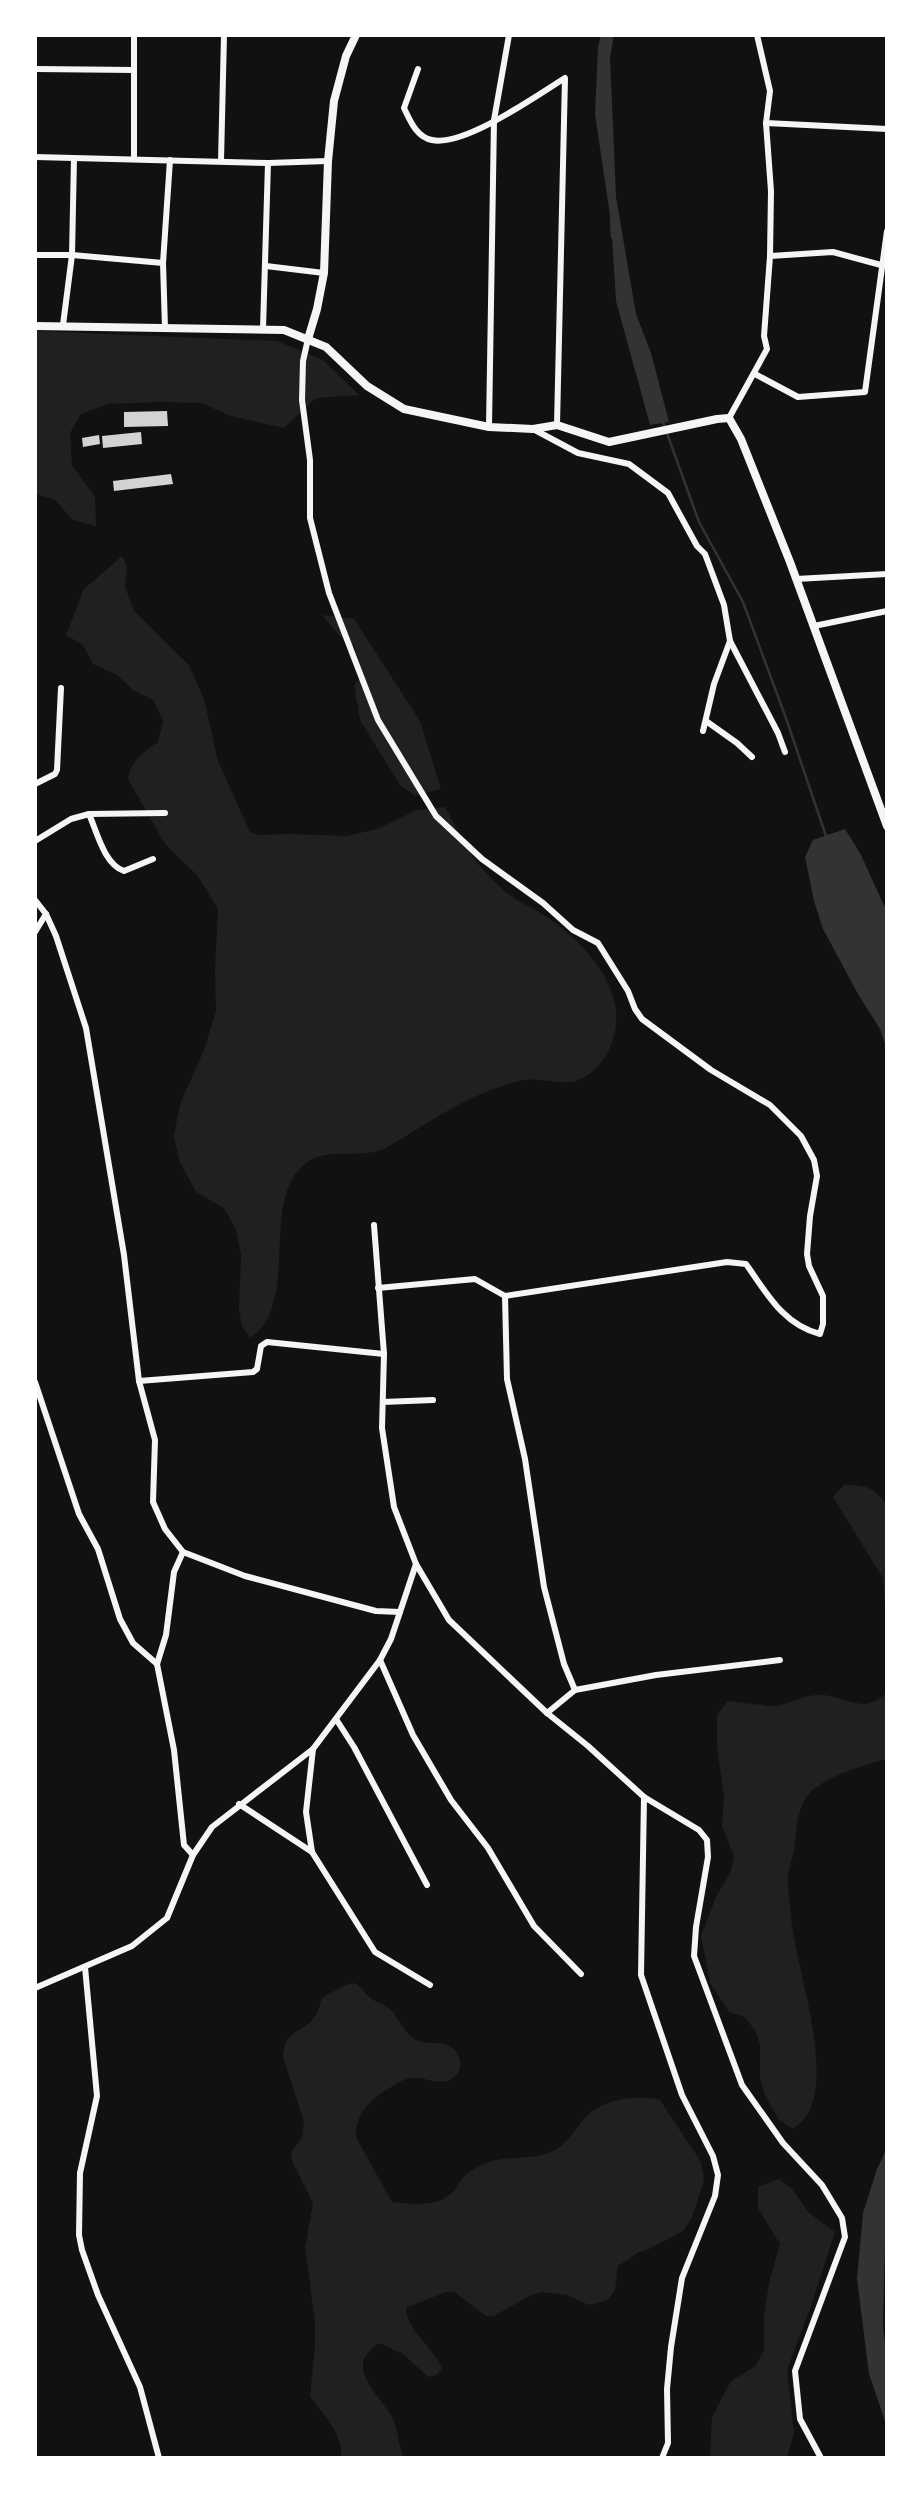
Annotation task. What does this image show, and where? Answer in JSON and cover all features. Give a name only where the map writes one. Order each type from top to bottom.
[{"type":"street","points":[[134,35],[134,159]]},
{"type":"street","points":[[221,161],[223,35]]},
{"type":"street","points":[[356,35],[346,56],[334,101],[328,161],[324,273],[303,361],[302,400],[310,460],[310,518],[329,593],[378,720],[436,816],[482,859],[543,903],[573,930],[598,943],[642,1019],[711,1070],[770,1105],[801,1136],[814,1160],[817,1176],[807,1254],[809,1266],[820,1285],[823,1324],[820,1334],[812,1332],[778,1310],[746,1264],[727,1262],[505,1296],[475,1279],[378,1288]]},
{"type":"street","points":[[489,427],[494,120],[509,35]]},
{"type":"street","points":[[35,326],[284,330],[326,347],[367,386],[404,410],[489,427],[533,429],[557,425],[609,442],[729,418],[755,374],[766,349],[764,335],[771,191],[766,123],[769,91],[757,35]]},
{"type":"street","points":[[35,69],[134,70]]},
{"type":"street","points":[[418,69],[404,108],[414,129],[429,141],[450,141],[494,120],[565,78],[557,425]]},
{"type":"street","points":[[766,123],[887,129]]},
{"type":"street","points":[[35,157],[268,163],[328,161]]},
{"type":"street","points":[[63,326],[72,255],[74,158]]},
{"type":"street","points":[[165,328],[163,263],[170,160]]},
{"type":"street","points":[[263,330],[268,163]]},
{"type":"street","points":[[755,374],[798,397],[865,392],[887,231]]},
{"type":"street","points":[[769,256],[833,252],[881,265]]},
{"type":"street","points":[[35,255],[72,255],[163,263]]},
{"type":"street","points":[[266,266],[324,273]]},
{"type":"street","points":[[729,418],[741,439],[796,579],[887,826]]},
{"type":"street","points":[[533,429],[578,453],[629,464],[667,493],[711,566],[724,605],[730,640],[785,752]]},
{"type":"street","points":[[796,579],[887,574]]},
{"type":"street","points":[[814,626],[887,611]]},
{"type":"street","points":[[703,731],[714,684],[730,640]]},
{"type":"street","points":[[35,784],[55,774],[57,770],[61,688]]},
{"type":"street","points":[[706,721],[752,757]]},
{"type":"street","points":[[35,841],[71,819],[89,814],[165,813]]},
{"type":"street","points":[[89,814],[112,864],[119,870],[124,872],[153,859]]},
{"type":"street","points":[[35,901],[46,915],[56,936],[86,1028],[124,1255],[139,1381],[155,1440],[153,1502],[165,1529],[183,1552],[245,1576],[376,1611],[400,1612]]},
{"type":"street","points":[[35,932],[46,915]]},
{"type":"street","points":[[374,1225],[384,1354],[382,1427],[394,1507],[416,1564],[449,1620],[547,1713],[644,1797],[699,1830],[707,1840],[708,1857],[694,1956],[742,2085],[783,2143],[822,2185],[842,2218],[845,2236],[795,2371],[800,2419],[821,2458]]},
{"type":"street","points":[[505,1296],[507,1379],[525,1459],[544,1587],[564,1664],[575,1690]]},
{"type":"street","points":[[139,1381],[253,1372],[257,1369],[261,1346],[267,1342],[384,1354]]},
{"type":"street","points":[[35,1382],[79,1514],[98,1549],[120,1619],[133,1643],[157,1664]]},
{"type":"street","points":[[383,1402],[432,1400]]},
{"type":"street","points":[[183,1552],[174,1572],[166,1635],[157,1664],[174,1750],[184,1845],[193,1855]]},
{"type":"street","points":[[35,1988],[132,1946],[167,1918],[193,1855],[212,1827],[313,1749],[380,1660],[416,1564]]},
{"type":"street","points":[[380,1660],[413,1735],[451,1800],[488,1848],[534,1926],[581,1974]]},
{"type":"street","points":[[547,1713],[575,1690],[656,1675],[780,1660]]},
{"type":"street","points":[[335,1719],[354,1747],[427,1885]]},
{"type":"street","points":[[313,1749],[306,1812],[312,1852],[375,1952],[430,1985]]},
{"type":"street","points":[[644,1797],[641,1975],[682,2095],[713,2156],[718,2175],[715,2196],[682,2278],[667,2389],[668,2443],[662,2458]]},
{"type":"street","points":[[239,1804],[312,1852]]},
{"type":"street","points":[[85,1966],[97,2095],[80,2173],[79,2235],[98,2295],[139,2387],[159,2458]]},
{"type":"shaded area","points":[[601,35],[614,35],[610,57],[616,197],[636,314],[651,353],[669,422],[650,425],[616,301],[611,222],[595,114]]},
{"type":"shaded area","points":[[35,331],[277,341],[323,360],[359,395],[316,398],[284,428],[231,416],[201,403],[108,404],[81,414],[70,433],[72,465],[95,497],[96,526],[73,520],[54,499],[35,494]]},
{"type":"shaded area","points":[[122,556],[127,567],[125,587],[134,611],[189,665],[204,699],[218,761],[250,832],[258,835],[347,836],[377,829],[417,810],[445,807],[470,853],[491,878],[515,899],[543,914],[589,954],[600,969],[615,1003],[616,1021],[611,1046],[600,1064],[583,1078],[571,1082],[526,1080],[499,1087],[464,1102],[382,1150],[326,1155],[309,1161],[293,1177],[285,1198],[274,1300],[266,1322],[250,1338],[242,1326],[239,1310],[241,1254],[236,1230],[224,1208],[196,1192],[179,1160],[174,1136],[180,1104],[204,1050],[216,1011],[218,909],[197,875],[165,844],[128,779],[135,762],[158,742],[163,721],[153,700],[133,690],[117,675],[93,664],[83,645],[66,635],[84,589]]},
{"type":"shaded area","points":[[322,615],[354,619],[420,721],[441,789],[415,796],[400,785],[360,720],[354,685],[364,675],[354,646],[339,635]]},
{"type":"shaded area","points":[[845,829],[860,853],[887,912],[887,1050],[880,1029],[823,929],[805,857],[813,840]]},
{"type":"shaded area","points":[[844,1485],[869,1488],[887,1505],[887,1634],[883,1578],[833,1497]]},
{"type":"shaded area","points":[[887,1692],[887,1759],[858,1767],[822,1783],[809,1794],[801,1807],[788,1884],[793,1932],[814,2034],[816,2082],[813,2102],[805,2118],[793,2129],[779,2120],[764,2093],[760,2077],[760,2045],[755,2030],[744,2017],[729,2012],[710,1983],[701,1936],[716,1897],[731,1871],[734,1856],[722,1826],[724,1795],[717,1747],[717,1715],[728,1701],[777,1706],[803,1697],[820,1695],[863,1704],[876,1701]]},
{"type":"shaded area","points":[[354,1983],[372,1999],[390,2009],[412,2037],[427,2043],[447,2045],[453,2048],[459,2058],[459,2069],[453,2078],[442,2082],[405,2079],[377,2096],[366,2107],[358,2121],[356,2137],[392,2202],[424,2204],[439,2201],[454,2191],[474,2169],[497,2160],[549,2153],[565,2142],[592,2112],[610,2102],[631,2098],[660,2100],[701,2162],[704,2179],[692,2218],[683,2231],[639,2252],[618,2266],[615,2290],[605,2301],[589,2305],[567,2295],[541,2292],[494,2316],[486,2316],[454,2292],[446,2292],[406,2308],[410,2324],[442,2368],[437,2375],[428,2377],[403,2354],[379,2343],[363,2362],[368,2382],[394,2421],[404,2458],[341,2458],[336,2433],[310,2397],[315,2321],[305,2248],[313,2203],[291,2159],[292,2151],[302,2138],[304,2122],[283,2057],[284,2047],[291,2036],[311,2021],[322,1998]]},
{"type":"shaded area","points":[[887,2148],[883,2327],[887,2360],[887,2427],[869,2374],[857,2279],[863,2213],[877,2169]]},
{"type":"shaded area","points":[[779,2179],[792,2189],[809,2213],[835,2232],[787,2370],[794,2433],[787,2458],[710,2458],[712,2417],[731,2381],[756,2366],[764,2350],[764,2316],[769,2283],[780,2244],[758,2208],[758,2187]]},
{"type":"building","points":[[167,411],[168,426],[124,427],[124,412]]},
{"type":"building","points":[[141,432],[142,444],[103,448],[102,436]]},
{"type":"building","points":[[99,435],[100,444],[83,447],[82,438]]},
{"type":"building","points":[[171,474],[173,484],[114,491],[113,481]]},
{"type":"waterway","points":[[611,219],[612,237]]},
{"type":"waterway","points":[[663,422],[699,522],[743,602],[827,839]]}]
